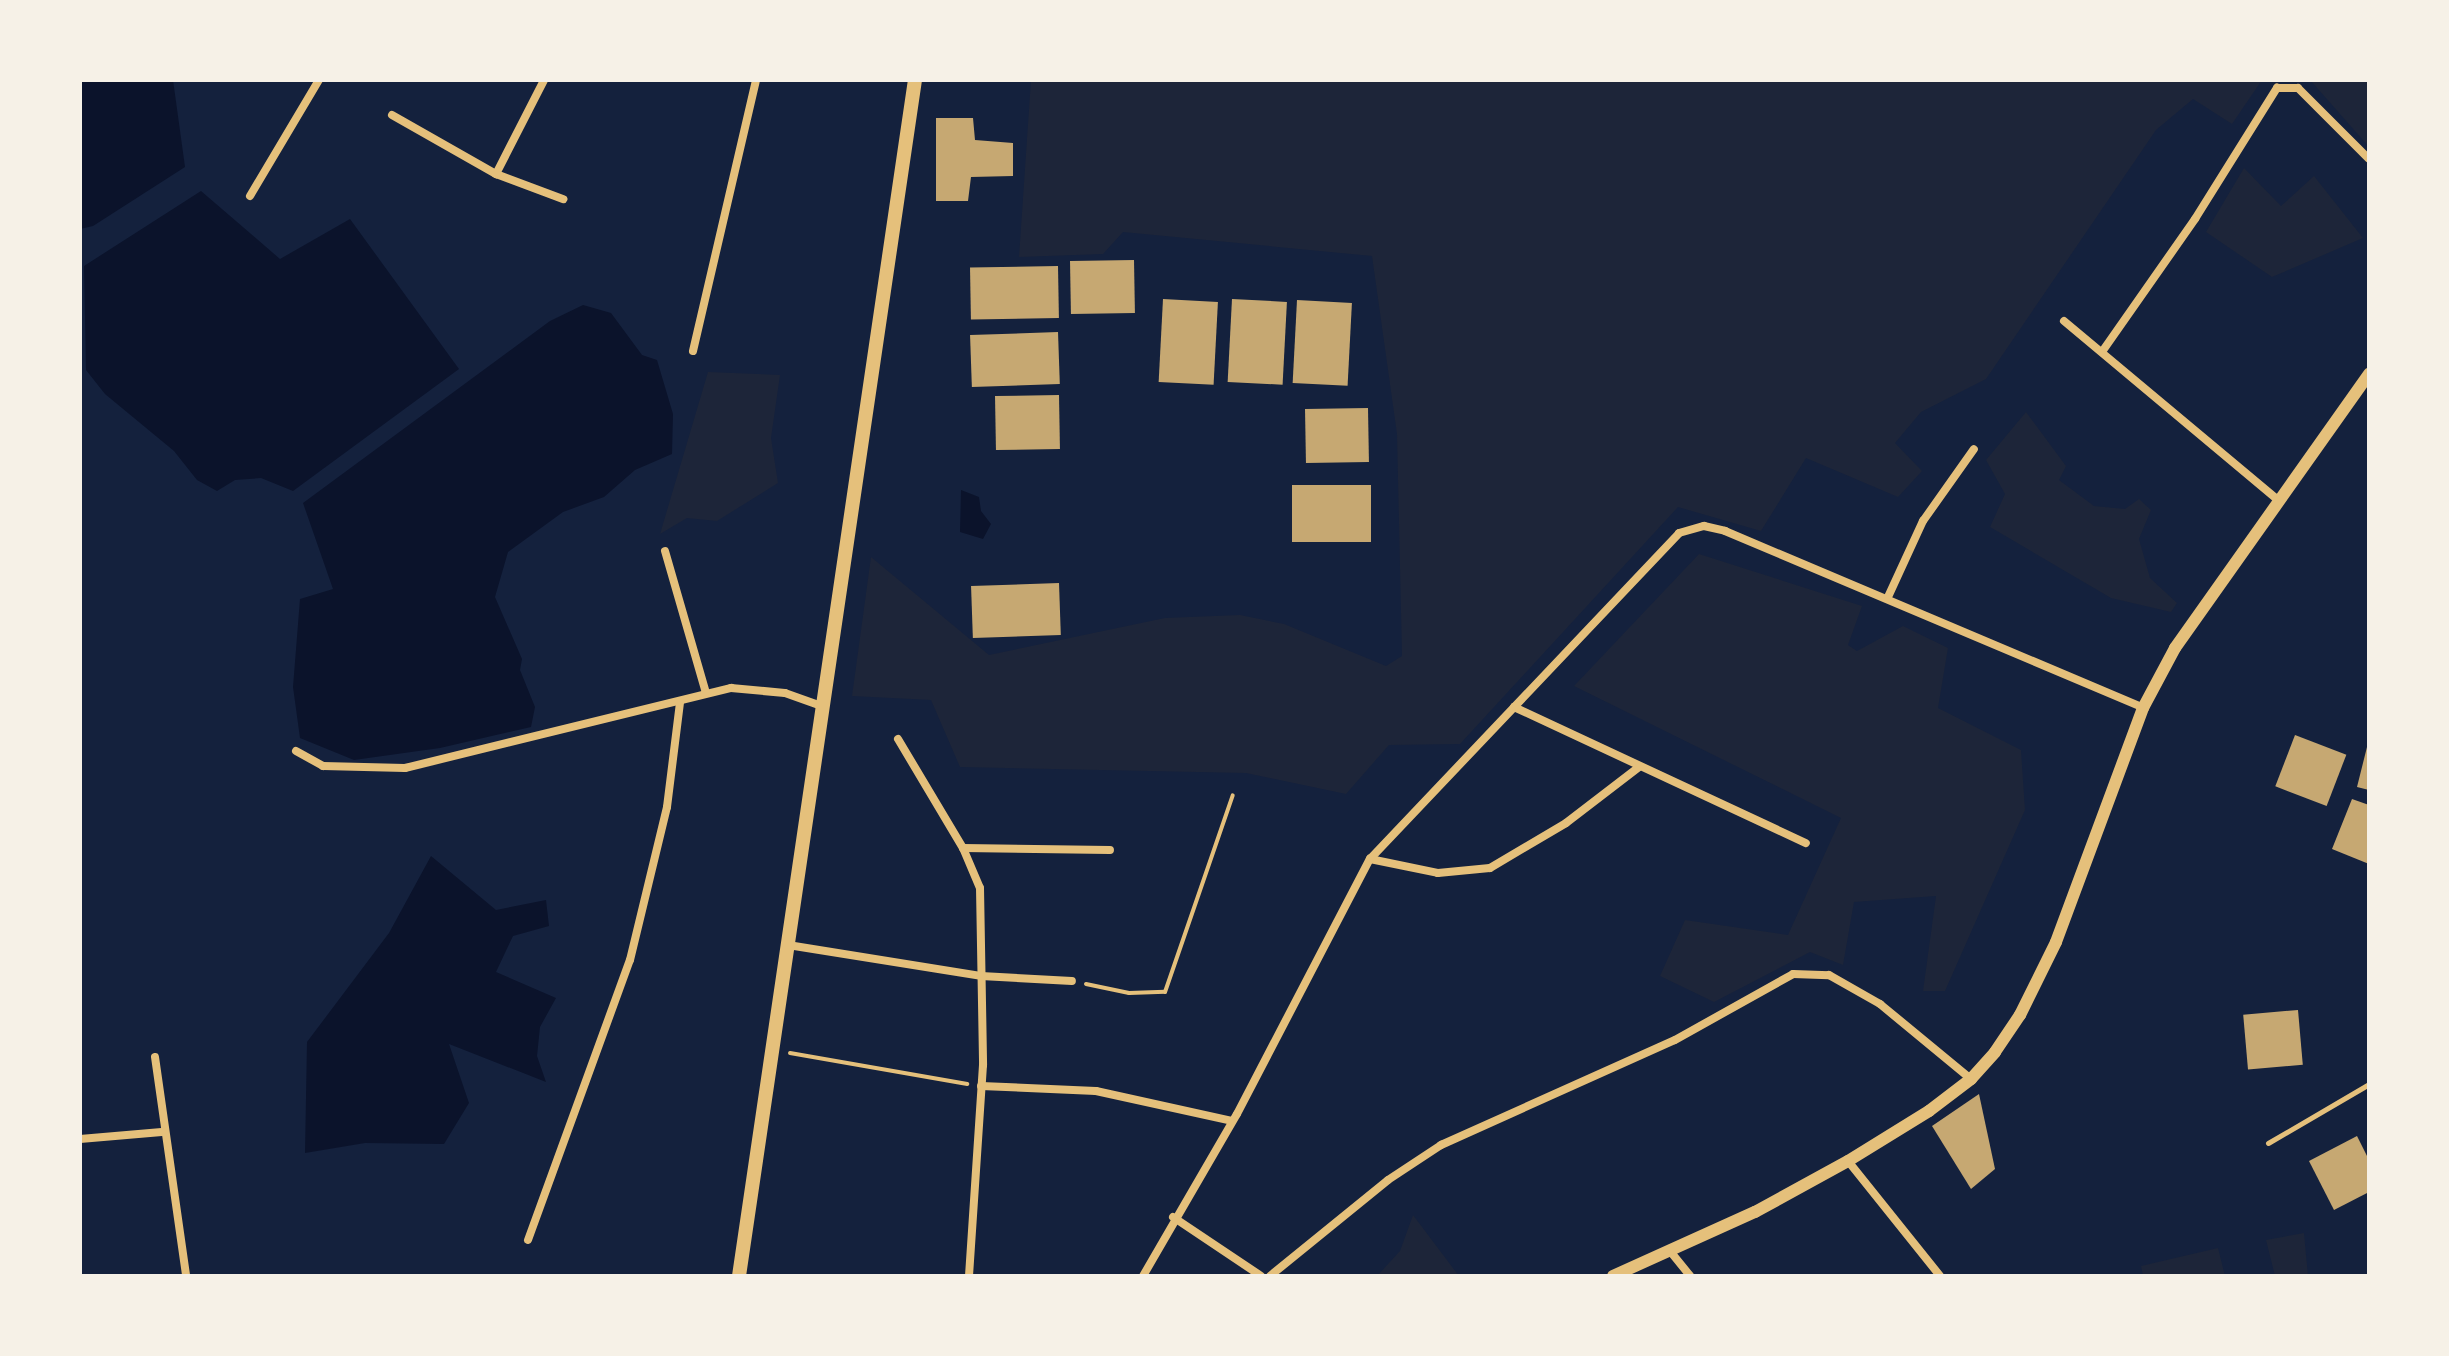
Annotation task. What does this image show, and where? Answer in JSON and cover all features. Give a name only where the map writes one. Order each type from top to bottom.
[{"type":"main road","points":[[739,1276],[915,80]]},
{"type":"street","points":[[250,196],[319,80]]},
{"type":"street","points":[[496,174],[544,80]]},
{"type":"street","points":[[693,351],[756,80]]},
{"type":"street","points":[[2104,349],[2195,219],[2267,97],[2281,86],[2298,88],[2369,159]]},
{"type":"street","points":[[392,115],[496,174],[563,199]]},
{"type":"street","points":[[2064,321],[2104,349],[2277,499]]},
{"type":"street","points":[[1613,1276],[1670,1251],[1848,1161],[1971,1079],[1995,1052],[2036,986],[2143,708],[2199,610],[2369,374]]},
{"type":"street","points":[[1888,597],[1923,521],[1974,449]]},
{"type":"street","points":[[1143,1276],[1173,1217],[1232,1121],[1370,859],[1666,543],[1690,528],[1725,531],[1888,597],[2143,708]]},
{"type":"street","points":[[665,551],[706,693]]},
{"type":"street","points":[[296,751],[323,766],[405,768],[680,702],[706,693],[770,690],[825,708]]},
{"type":"street","points":[[528,1240],[630,960],[667,807],[680,702]]},
{"type":"street","points":[[1514,707],[1806,843]]},
{"type":"street","points":[[898,739],[963,848],[980,888],[981,1086],[969,1276]]},
{"type":"street","points":[[1370,859],[1438,873],[1490,868],[1591,806],[1639,767]]},
{"type":"street","points":[[963,848],[1110,850]]},
{"type":"street","points":[[788,945],[981,976],[1072,981]]},
{"type":"street","points":[[1270,1276],[1388,1180],[1441,1145],[1675,1040],[1793,974],[1829,975],[1870,998],[1971,1079]]},
{"type":"street","points":[[155,1057],[162,1132],[186,1276]]},
{"type":"street","points":[[981,1086],[1096,1091],[1232,1121]]},
{"type":"street","points":[[80,1139],[162,1132]]},
{"type":"street","points":[[1848,1161],[1940,1276]]},
{"type":"street","points":[[1173,1217],[1261,1276]]},
{"type":"street","points":[[1670,1251],[1690,1276]]},
{"type":"lane","points":[[2369,968],[2369,1010]]},
{"type":"lane","points":[[2268,1143],[2369,1084]]},
{"type":"path","points":[[1072,981],[1129,993],[1165,992],[1233,795]]},
{"type":"path","points":[[772,1050],[981,1086]]},
{"type":"shaded area","points":[[80,80],[173,80],[185,167],[93,226],[80,229]]},
{"type":"shaded area","points":[[1031,80],[2262,80],[2232,124],[2193,99],[2156,130],[1986,379],[1921,412],[1895,443],[1922,471],[1898,497],[1806,458],[1761,531],[1678,507],[1460,744],[1389,745],[1346,794],[1246,773],[960,767],[931,700],[852,696],[871,557],[989,655],[1165,618],[1240,615],[1284,624],[1386,666],[1402,656],[1397,434],[1372,256],[1123,232],[1103,254],[1019,257]]},
{"type":"shaded area","points":[[2310,80],[2369,80],[2369,147]]},
{"type":"shaded area","points":[[2244,168],[2281,206],[2314,176],[2363,238],[2272,277],[2206,232]]},
{"type":"shaded area","points":[[201,191],[280,259],[350,219],[459,369],[293,491],[261,478],[235,480],[217,491],[197,480],[174,451],[105,394],[86,370],[84,266]]},
{"type":"shaded area","points":[[583,305],[611,313],[642,355],[657,360],[673,414],[672,454],[635,470],[604,497],[563,512],[508,552],[495,597],[522,659],[520,670],[535,707],[531,727],[440,748],[354,760],[300,738],[293,687],[300,599],[333,589],[303,503],[550,321]]},
{"type":"shaded area","points":[[708,372],[780,375],[771,438],[778,483],[717,521],[687,518],[660,534]]},
{"type":"shaded area","points":[[2026,412],[2066,466],[2059,480],[2094,506],[2125,509],[2139,499],[2151,510],[2139,539],[2150,578],[2177,603],[2171,612],[2111,598],[1990,527],[2005,494],[1986,460]]},
{"type":"shaded area","points":[[961,490],[979,497],[981,511],[991,524],[983,539],[960,532]]},
{"type":"shaded area","points":[[1699,554],[1862,606],[1848,645],[1857,651],[1903,626],[1948,648],[1938,708],[2021,750],[2025,810],[1945,991],[1923,991],[1936,896],[1854,902],[1843,965],[1810,952],[1714,1002],[1660,976],[1685,920],[1788,935],[1841,818],[1574,686]]},
{"type":"shaded area","points":[[431,856],[496,910],[546,900],[549,926],[513,936],[496,972],[556,998],[540,1027],[537,1056],[546,1082],[449,1044],[469,1103],[444,1144],[365,1143],[305,1153],[307,1042],[389,933]]},
{"type":"shaded area","points":[[1413,1215],[1459,1276],[1377,1276],[1400,1251]]},
{"type":"shaded area","points":[[2304,1233],[2308,1276],[2275,1276],[2266,1240]]},
{"type":"shaded area","points":[[2218,1248],[2225,1276],[2143,1276],[2141,1266]]},
{"type":"building","points":[[936,118],[973,118],[975,140],[1013,143],[1013,176],[971,177],[968,201],[936,201]]},
{"type":"building","points":[[1134,260],[1135,313],[1071,314],[1070,261]]},
{"type":"building","points":[[1058,266],[1059,318],[971,320],[970,268]]},
{"type":"building","points":[[1163,299],[1218,302],[1214,385],[1159,382]]},
{"type":"building","points":[[1232,299],[1287,302],[1283,385],[1228,382]]},
{"type":"building","points":[[1297,300],[1352,303],[1348,386],[1293,383]]},
{"type":"building","points":[[1058,332],[1060,384],[972,387],[970,335]]},
{"type":"building","points":[[1059,395],[1060,449],[996,450],[995,396]]},
{"type":"building","points":[[1368,408],[1369,462],[1306,463],[1305,409]]},
{"type":"building","points":[[1292,485],[1371,485],[1371,542],[1292,542]]},
{"type":"building","points":[[1059,583],[1061,635],[973,638],[971,586]]},
{"type":"building","points":[[2295,735],[2346,755],[2327,806],[2275,786]]},
{"type":"building","points":[[2369,743],[2369,790],[2357,787]]},
{"type":"building","points":[[2352,799],[2369,805],[2369,864],[2332,849]]},
{"type":"building","points":[[2298,1010],[2303,1065],[2248,1070],[2243,1015]]},
{"type":"building","points":[[1979,1094],[1995,1169],[1971,1189],[1932,1126]]},
{"type":"building","points":[[2357,1136],[2369,1160],[2369,1192],[2334,1210],[2309,1161]]}]
